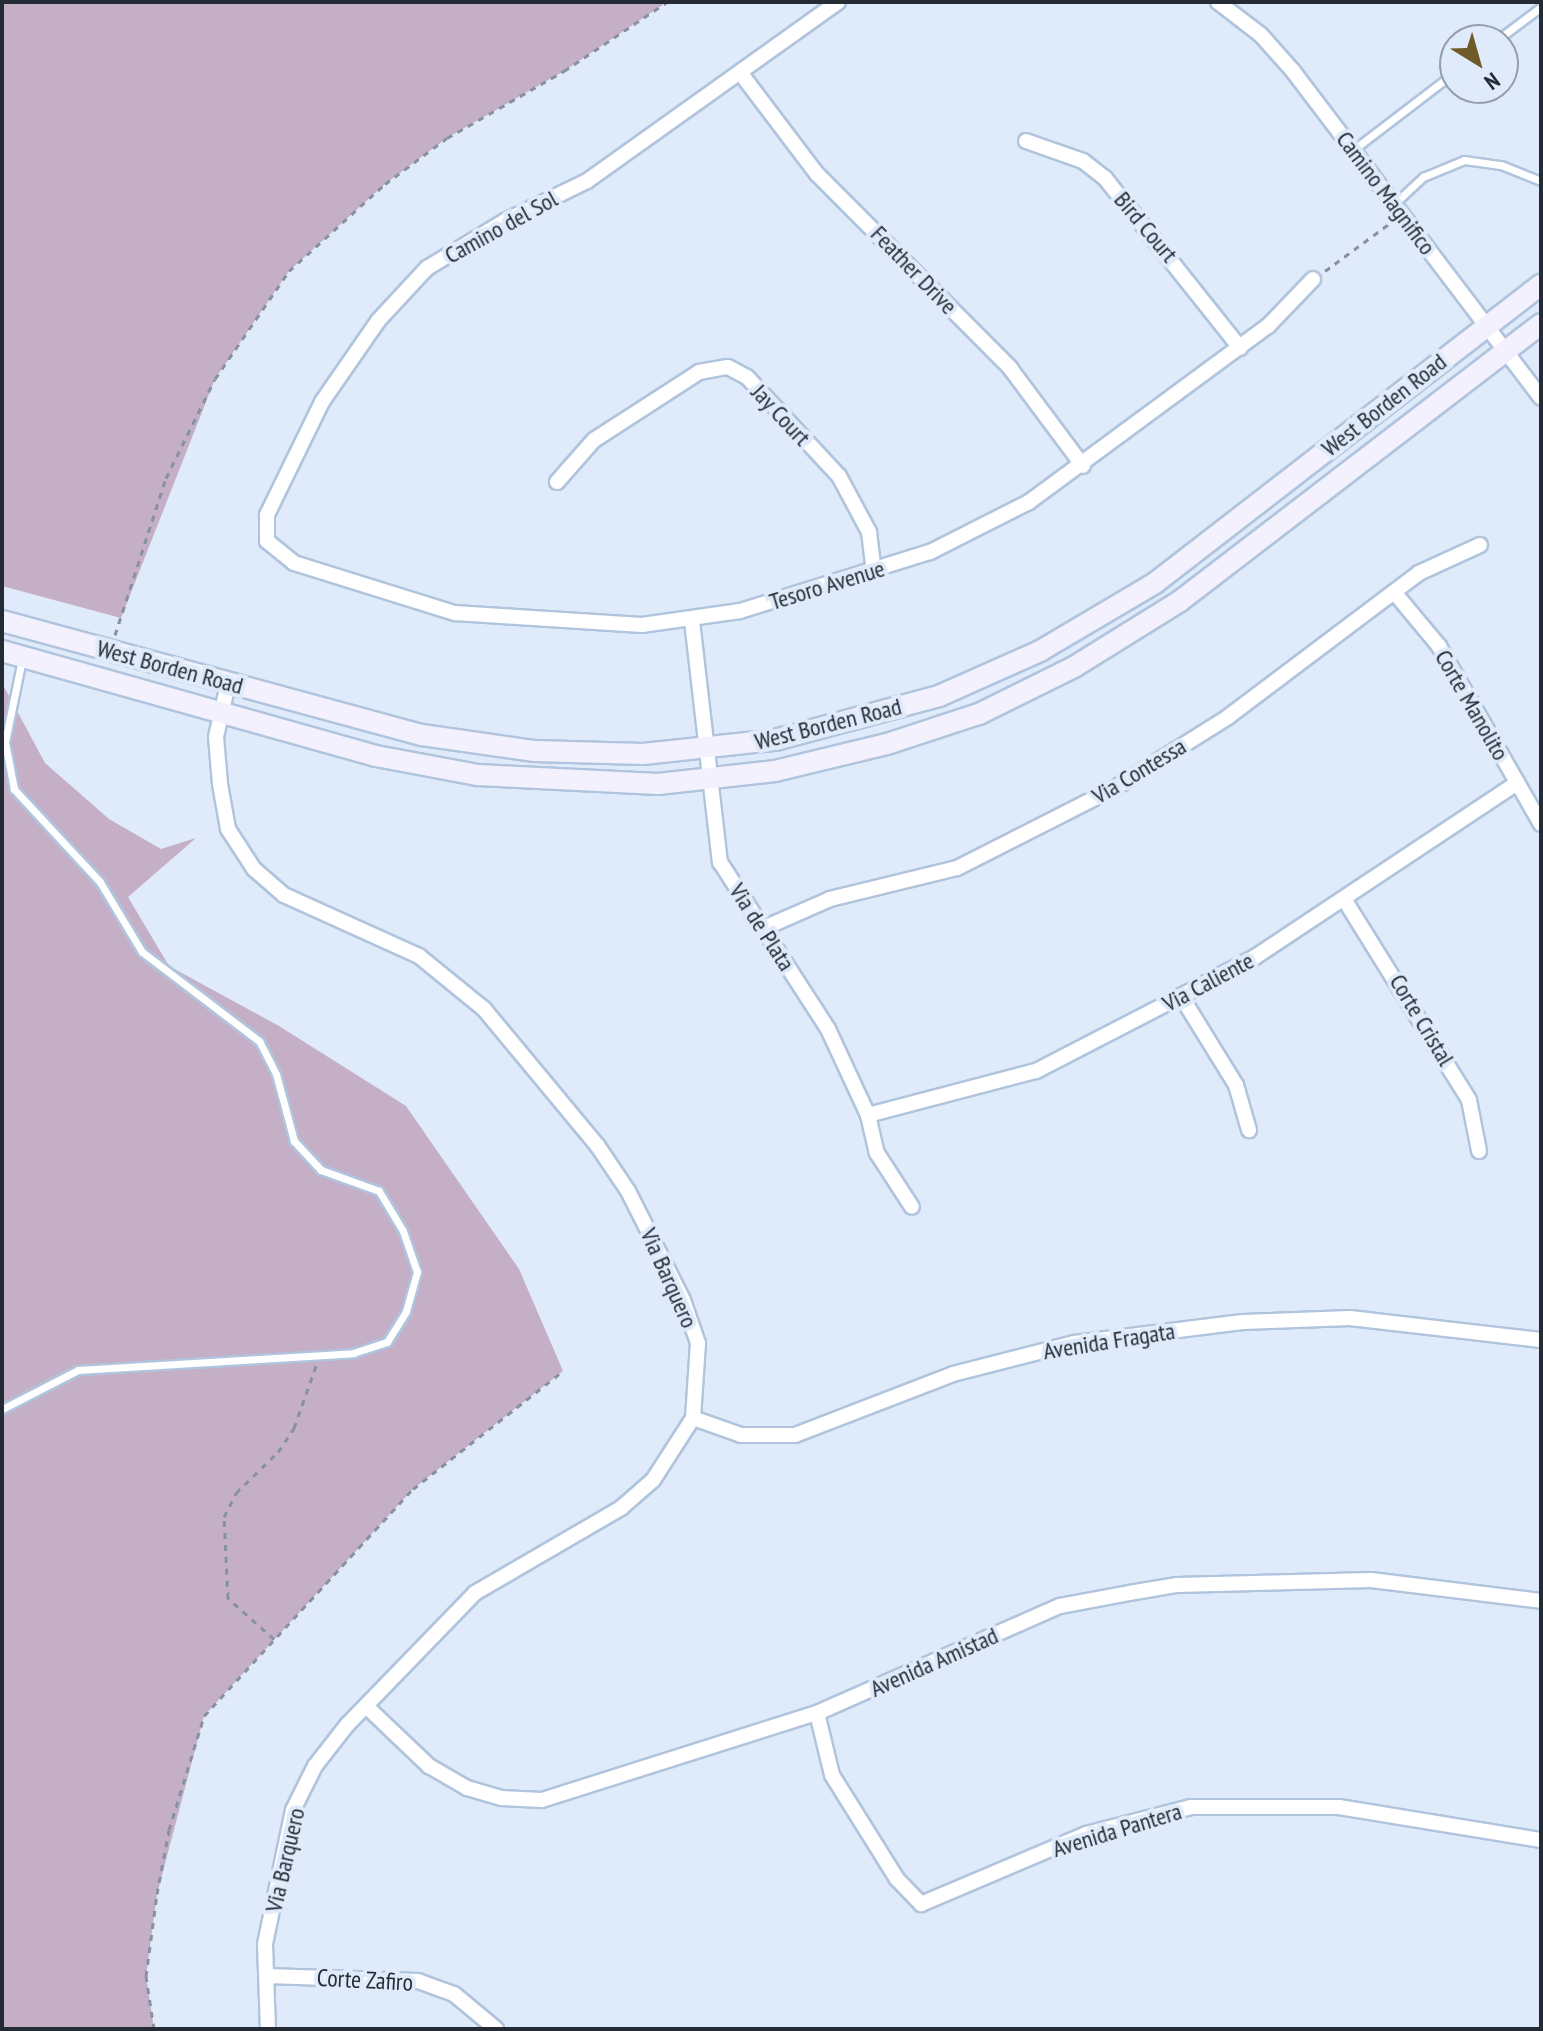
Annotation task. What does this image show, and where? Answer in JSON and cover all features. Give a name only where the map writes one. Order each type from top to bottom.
[{"type":"main road","name":"West Borden Road","points":[[2,621],[422,735],[535,751],[710,750],[775,740],[939,696],[1040,651],[1155,583],[1541,285]]},
{"type":"main road","name":"West Borden Road","points":[[12,654],[376,756],[478,775],[568,783],[714,779],[775,771],[887,744],[979,714],[1074,667],[1180,601],[1541,324]]},
{"type":"street","name":"Camino del Sol","points":[[267,541],[267,515],[322,402],[378,321],[427,268],[505,221],[587,181],[742,75],[838,2]]},
{"type":"street","name":"Camino Magnifico","points":[[1218,2],[1261,35],[1353,150],[1541,398]]},
{"type":"street","name":"Feather Drive","points":[[742,75],[817,174],[1010,368],[1083,466]]},
{"type":"street","name":"Bird Court","points":[[1026,141],[1083,161],[1105,178],[1240,348]]},
{"type":"street","name":"Tesoro Avenue","points":[[267,541],[294,563],[455,613],[580,623],[692,621],[874,571],[930,552],[1015,510],[1083,466],[1240,348],[1313,279]]},
{"type":"street","name":"Jay Court","points":[[557,482],[594,440],[699,372],[728,367],[747,377],[839,476],[869,532],[874,571]]},
{"type":"street","name":"Via Contessa","points":[[764,928],[830,899],[957,868],[1115,788],[1228,717],[1419,573],[1480,545]]},
{"type":"street","name":"Corte Manolito","points":[[1394,592],[1439,646],[1541,824]]},
{"type":"street","name":"Via de Plata","points":[[692,621],[714,779],[720,862],[828,1029],[868,1115],[877,1153],[912,1207]]},
{"type":"street","name":"Via Barquero","points":[[228,684],[218,712],[218,769],[228,829],[254,869],[284,895],[419,956],[454,979],[597,1145],[628,1191],[683,1300],[698,1343],[693,1418],[653,1480],[621,1508],[532,1555],[475,1593],[315,1766],[293,1810],[265,1944],[268,2029]]},
{"type":"street","name":"Via Caliente","points":[[868,1115],[1036,1071],[1255,957],[1517,783]]},
{"type":"street","name":"Corte Cristal","points":[[1344,899],[1469,1100],[1479,1151]]},
{"type":"street","points":[[1181,996],[1236,1085],[1249,1130]]},
{"type":"street","name":"Avenida Fragata","points":[[693,1418],[741,1435],[795,1435],[953,1374],[1074,1343],[1243,1322],[1350,1318],[1541,1340]]},
{"type":"street","name":"Avenida Amistad","points":[[367,1707],[429,1766],[467,1788],[501,1798],[542,1800],[817,1713],[1060,1606],[1153,1589],[1371,1580],[1541,1601]]},
{"type":"street","name":"Avenida Pantera","points":[[817,1713],[832,1775],[897,1879],[921,1904],[1086,1834],[1191,1807],[1339,1807],[1541,1840]]},
{"type":"street","name":"Corte Zafiro","points":[[267,1976],[418,1981],[454,1994],[496,2029]]},
{"type":"lane","points":[[1518,24],[1541,7]]},
{"type":"lane","points":[[1353,150],[1439,84]]},
{"type":"lane","points":[[1398,209],[1423,177],[1464,160],[1501,165],[1541,181]]},
{"type":"lane","points":[[2,1409],[78,1370],[353,1353],[387,1342],[406,1311],[417,1272],[403,1231],[379,1191],[321,1170],[294,1141],[276,1074],[259,1041],[142,952],[100,882],[14,789],[5,742],[12,654]]},
{"type":"path","points":[[109,651],[166,478],[215,379],[289,271],[385,184],[447,138],[564,71],[667,2]]},
{"type":"path","points":[[1313,279],[1398,209]]},
{"type":"path","points":[[274,1639],[228,1598],[224,1517],[236,1493],[294,1428],[320,1355]]},
{"type":"path","points":[[154,2029],[146,1976],[169,1830],[204,1716],[413,1489],[563,1371]]},
{"type":"shaded area","points":[[2,2],[667,2],[564,71],[447,138],[385,184],[289,271],[215,379],[121,618],[2,586]]},
{"type":"shaded area","points":[[2,683],[45,763],[109,819],[161,849],[196,838],[128,897],[169,966],[279,1026],[406,1106],[519,1269],[563,1371],[413,1489],[204,1716],[157,1894],[146,1976],[154,2029],[2,2029]]}]
